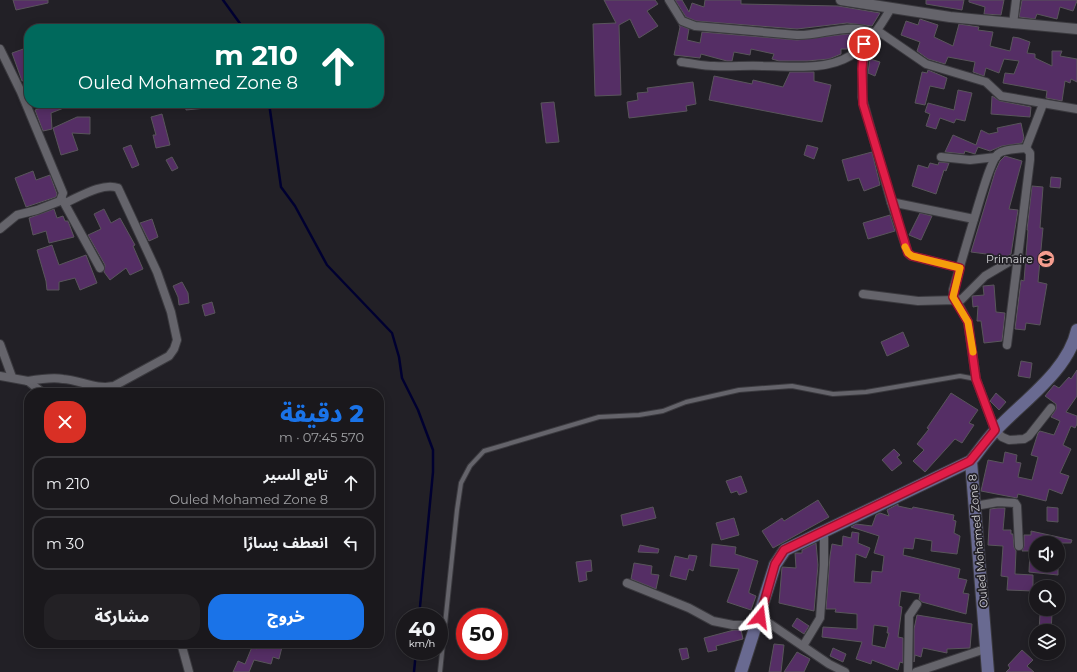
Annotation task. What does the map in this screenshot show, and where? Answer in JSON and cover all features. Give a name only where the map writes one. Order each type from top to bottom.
[{"type":"main road","name":"Ouled Mohamed Zone 8","points":[[988,672],[970,461],[995,430],[1058,367],[1070,349],[1077,330]]},
{"type":"main road","points":[[741,672],[771,576],[779,558],[790,547],[970,461]]},
{"type":"street","points":[[669,0],[682,20],[695,26],[797,35],[817,35],[854,28],[876,32],[926,64],[986,82],[998,94],[1005,98],[1077,109]]},
{"type":"street","points":[[841,0],[886,5],[1013,24],[1077,29]]},
{"type":"street","points":[[1013,24],[1016,0]]},
{"type":"street","points":[[681,62],[714,66],[813,66],[844,59],[864,44],[876,32],[886,5]]},
{"type":"street","points":[[864,44],[862,97],[891,202],[908,253],[912,256],[960,268]]},
{"type":"street","points":[[0,48],[24,99]]},
{"type":"street","points":[[1026,148],[1043,104]]},
{"type":"street","points":[[28,108],[60,183],[64,201],[100,268]]},
{"type":"street","points":[[1026,148],[1001,153],[996,157],[986,180],[953,293],[954,298],[968,322],[976,379],[995,430],[1002,437],[1009,440],[1024,439],[1029,436],[1050,408]]},
{"type":"street","points":[[1007,345],[1030,160],[1030,153],[1026,148]]},
{"type":"street","points":[[941,157],[970,160],[996,157]]},
{"type":"street","points":[[0,229],[17,215],[37,210],[103,188],[111,186],[118,188],[157,272],[175,327],[176,345],[169,356],[123,382],[110,387],[89,385],[65,379],[46,378],[28,381],[0,376]]},
{"type":"street","points":[[891,202],[974,220]]},
{"type":"street","points":[[863,294],[918,301],[961,300],[967,296],[985,276],[1019,256]]},
{"type":"street","points":[[0,344],[12,377]]},
{"type":"street","points":[[28,381],[37,388]]},
{"type":"street","points":[[975,506],[998,502],[1015,503],[1017,506],[1019,546]]},
{"type":"street","points":[[803,646],[820,618],[824,565],[824,530]]},
{"type":"street","points":[[627,583],[690,608],[713,621],[732,625],[758,621],[845,672]]},
{"type":"street","points":[[908,672],[909,616],[917,604]]},
{"type":"street","points":[[182,648],[189,672]]},
{"type":"street","points":[[916,672],[985,649]]},
{"type":"lane","points":[[440,672],[461,483],[470,466],[484,451],[599,417],[639,415],[663,411],[686,402],[740,390],[792,386],[833,394],[866,392],[960,376],[976,379]]},
{"type":"building","points":[[13,0],[48,0],[48,3],[16,10]]},
{"type":"building","points":[[604,0],[655,0],[658,4],[647,11],[658,26],[639,38],[630,19],[619,25],[621,95],[595,96],[593,24],[616,23]]},
{"type":"building","points":[[675,0],[682,0],[689,12],[692,3],[704,7],[705,0],[741,0],[741,4],[838,6],[880,13],[872,26],[847,23],[797,29],[696,21],[686,17]]},
{"type":"building","points":[[926,0],[964,0],[962,10],[926,4]]},
{"type":"building","points":[[969,0],[1004,0],[1001,15],[984,14],[985,7],[969,2]]},
{"type":"building","points":[[1022,0],[1077,1],[1073,11],[1060,7],[1057,19],[1037,14],[1035,19],[1019,17]]},
{"type":"building","points":[[920,19],[938,25],[934,37],[953,46],[959,24],[979,27],[978,30],[993,32],[990,46],[1010,51],[1013,37],[1030,42],[1027,53],[1035,54],[1035,58],[1052,66],[1052,51],[1062,51],[1060,56],[1077,59],[1077,82],[1071,79],[1070,83],[1065,81],[1062,101],[1046,98],[1047,91],[1003,83],[1005,73],[1014,74],[1019,61],[1004,59],[999,73],[986,68],[984,76],[973,72],[975,62],[948,57],[945,64],[928,59],[917,51],[920,42],[901,35],[906,21],[918,25]]},
{"type":"building","points":[[679,25],[689,29],[687,40],[700,43],[702,32],[797,40],[847,34],[854,34],[854,38],[849,38],[849,49],[841,49],[841,54],[829,59],[779,61],[772,59],[774,54],[751,49],[750,55],[734,52],[732,61],[727,61],[701,54],[700,58],[674,55],[680,27]]},
{"type":"building","points":[[24,49],[24,80],[22,81],[12,53]]},
{"type":"building","points":[[870,59],[880,62],[875,76],[868,73]]},
{"type":"building","points":[[928,70],[947,78],[944,89],[930,86],[925,105],[915,103],[922,72],[927,73]]},
{"type":"building","points":[[790,72],[814,72],[814,81],[831,85],[822,122],[709,100],[714,76],[752,84],[753,80],[783,87]]},
{"type":"building","points":[[693,82],[696,104],[686,106],[687,111],[629,118],[627,102],[638,100],[637,93],[648,92],[647,88]]},
{"type":"building","points":[[958,90],[972,93],[965,121],[956,119],[954,123],[940,118],[936,129],[926,126],[930,114],[925,112],[928,103],[954,110]]},
{"type":"building","points":[[992,96],[1000,101],[1031,107],[1030,117],[991,114]]},
{"type":"building","points":[[554,102],[559,142],[546,143],[541,103]]},
{"type":"building","points":[[41,108],[64,108],[51,113],[52,129],[43,131],[35,110]]},
{"type":"building","points":[[186,108],[206,108],[186,110]]},
{"type":"building","points":[[162,114],[170,145],[156,148],[153,135],[156,135],[151,117]]},
{"type":"building","points":[[77,117],[90,117],[90,134],[72,133],[78,150],[61,155],[53,128]]},
{"type":"building","points":[[1021,123],[1024,138],[1022,143],[1002,146],[990,151],[978,147],[975,154],[965,151],[964,154],[945,152],[953,135],[976,145],[981,130],[989,134],[998,132],[997,128]]},
{"type":"building","points":[[131,145],[139,165],[132,168],[123,148]]},
{"type":"building","points":[[807,145],[818,148],[814,159],[804,155]]},
{"type":"building","points":[[872,152],[880,185],[864,191],[859,178],[848,181],[842,160]]},
{"type":"building","points":[[1005,156],[1022,161],[1009,209],[1018,210],[1011,254],[1001,258],[1001,260],[996,263],[993,262],[994,255],[971,252],[995,172],[1000,161]]},
{"type":"building","points":[[172,157],[178,168],[172,171],[166,160]]},
{"type":"building","points":[[939,162],[949,163],[946,171],[944,170],[936,194],[912,186],[918,165],[928,168],[930,163],[938,165]]},
{"type":"building","points":[[33,171],[36,180],[50,175],[57,194],[56,197],[26,207],[15,178]]},
{"type":"building","points":[[1051,177],[1061,178],[1060,188],[1050,187]]},
{"type":"building","points":[[1032,186],[1043,187],[1040,228],[1043,228],[1038,282],[1047,284],[1040,325],[1026,323],[1025,330],[1015,329],[1021,280],[1024,281],[1027,230]]},
{"type":"building","points":[[54,209],[57,218],[63,216],[65,221],[68,221],[74,237],[49,243],[46,231],[33,235],[29,218]]},
{"type":"building","points":[[104,209],[111,223],[120,218],[135,245],[133,246],[143,269],[130,275],[126,268],[110,280],[104,272],[105,265],[88,235],[101,229],[94,214]]},
{"type":"building","points":[[920,213],[932,216],[921,240],[909,235]]},
{"type":"building","points":[[890,215],[895,231],[868,239],[863,223]]},
{"type":"building","points":[[152,219],[158,237],[149,241],[140,223]]},
{"type":"building","points":[[52,245],[59,265],[86,255],[97,283],[80,290],[75,278],[59,282],[59,290],[47,290],[46,281],[37,250]]},
{"type":"building","points":[[182,282],[188,293],[189,303],[179,305],[178,297],[173,286]]},
{"type":"building","points":[[994,285],[996,312],[1005,313],[1002,341],[984,343],[981,321],[977,321],[978,306],[973,307],[972,296],[984,295],[983,286]]},
{"type":"building","points":[[212,302],[215,313],[205,316],[202,305]]},
{"type":"building","points":[[903,332],[909,346],[887,356],[881,342]]},
{"type":"building","points":[[1021,361],[1032,363],[1030,378],[1018,376]]},
{"type":"building","points":[[1077,370],[1077,396],[1066,412],[1077,416],[1077,424],[1075,428],[1071,426],[1063,445],[1071,449],[1060,473],[1069,476],[1062,494],[1049,489],[1046,501],[1018,494],[1017,498],[981,491],[988,460],[1003,463],[1005,452],[1017,455],[1016,462],[1021,463],[1018,477],[1032,480],[1038,457],[1031,455],[1038,433],[1040,431],[1054,435],[1060,421],[1051,417],[1056,409],[1056,404],[1045,396],[1054,385],[1059,388],[1069,377],[1071,379]]},
{"type":"building","points":[[951,393],[978,410],[969,423],[974,425],[962,443],[955,439],[925,472],[913,461],[924,450],[917,444],[929,429],[927,428]]},
{"type":"building","points":[[996,393],[1006,402],[999,410],[990,401]]},
{"type":"building","points":[[894,449],[900,455],[897,457],[902,463],[892,471],[882,460]]},
{"type":"building","points":[[741,476],[747,492],[739,495],[737,491],[731,493],[726,481]]},
{"type":"building","points":[[818,500],[829,517],[773,548],[762,531],[782,518],[784,521]]},
{"type":"building","points":[[898,504],[898,506],[912,509],[913,507],[954,515],[953,520],[956,521],[954,533],[960,536],[957,554],[931,551],[932,541],[915,538],[913,549],[904,548],[903,555],[960,569],[958,578],[967,580],[963,593],[969,594],[966,614],[922,602],[919,599],[920,594],[901,591],[899,606],[902,607],[898,637],[903,638],[903,663],[900,662],[898,670],[872,660],[871,664],[856,659],[862,642],[822,637],[823,627],[857,629],[857,614],[835,612],[836,609],[826,609],[832,544],[842,546],[843,536],[851,538],[852,532],[859,533],[858,543],[870,548],[866,558],[856,554],[854,582],[871,583],[872,571],[882,572],[884,556],[874,553],[879,536],[851,527],[856,524],[872,526],[876,515],[880,513],[889,516],[887,510]],"holes":[[[874,625],[888,627],[887,633],[889,633],[885,648],[872,645]]]},
{"type":"building","points":[[653,507],[656,518],[623,526],[621,515]]},
{"type":"building","points":[[1047,507],[1058,508],[1058,522],[1047,521]]},
{"type":"building","points":[[1005,508],[1003,530],[1011,530],[1011,534],[1013,534],[1014,547],[1016,551],[1015,574],[1033,575],[1033,580],[1029,580],[1029,591],[1007,590],[1008,577],[1001,576],[1003,546],[988,545],[990,509]]},
{"type":"building","points":[[734,518],[739,535],[721,540],[716,523]]},
{"type":"building","points":[[1031,531],[1054,536],[1029,536],[1029,551],[1022,551],[1024,546],[1024,535],[1031,535]]},
{"type":"building","points":[[1065,538],[1072,540],[1071,543],[1065,543]]},
{"type":"building","points":[[816,543],[818,565],[814,611],[779,603],[782,567],[796,568],[795,553],[802,553],[802,550]]},
{"type":"building","points":[[712,544],[736,547],[735,554],[758,561],[749,591],[749,593],[756,596],[751,610],[727,602],[739,569],[710,566]]},
{"type":"building","points":[[640,545],[659,549],[658,553],[638,552]]},
{"type":"building","points":[[689,555],[697,556],[693,571],[689,569],[686,580],[670,576],[675,556],[688,559]]},
{"type":"building","points":[[591,560],[592,571],[586,572],[587,580],[579,582],[576,562]]},
{"type":"building","points":[[634,563],[652,566],[651,574],[659,575],[656,589],[631,579]]},
{"type":"building","points":[[1029,572],[1058,572],[1058,575]]},
{"type":"building","points":[[917,615],[972,624],[970,648],[947,649],[947,653],[923,648],[921,657],[915,655],[914,662],[914,629]]},
{"type":"building","points":[[1040,616],[1052,616],[1051,624],[1039,624]]},
{"type":"building","points":[[797,618],[809,626],[804,634],[792,626]]},
{"type":"building","points":[[734,630],[741,630],[743,639],[716,646],[717,650],[708,652],[704,638]]},
{"type":"building","points":[[774,644],[784,645],[781,672],[769,672]]},
{"type":"building","points":[[252,648],[282,648],[279,659],[273,657],[271,664],[254,660],[249,672],[233,672],[238,661],[245,664]]},
{"type":"building","points":[[687,648],[689,658],[682,660],[679,649]]},
{"type":"building","points":[[833,648],[846,654],[843,662],[830,656]]},
{"type":"building","points":[[1022,650],[1029,656],[1029,660],[1033,660],[1027,666],[1034,672],[1006,672],[1010,668],[1008,665]]},
{"type":"building","points":[[797,652],[810,659],[804,672],[784,672]]},
{"type":"waterway","points":[[223,0],[240,24]]},
{"type":"waterway","points":[[270,108],[281,187],[295,206],[327,265],[392,333],[399,357],[402,378],[418,410],[433,450],[433,472],[420,608]]},
{"type":"waterway","points":[[414,672],[415,660]]},
{"type":"slow traffic","points":[[905,247],[908,253],[912,256],[960,268],[953,290],[953,297],[968,322],[973,352]]},
{"type":"place","name":"Primaire","points":[[1046,259]]},
{"type":"route","points":[[760,617],[775,564],[784,550],[970,461],[995,430],[976,379],[977,375],[968,322],[953,297],[953,290],[960,268],[912,256],[908,253],[891,202],[863,104],[862,69],[864,44]]}]
